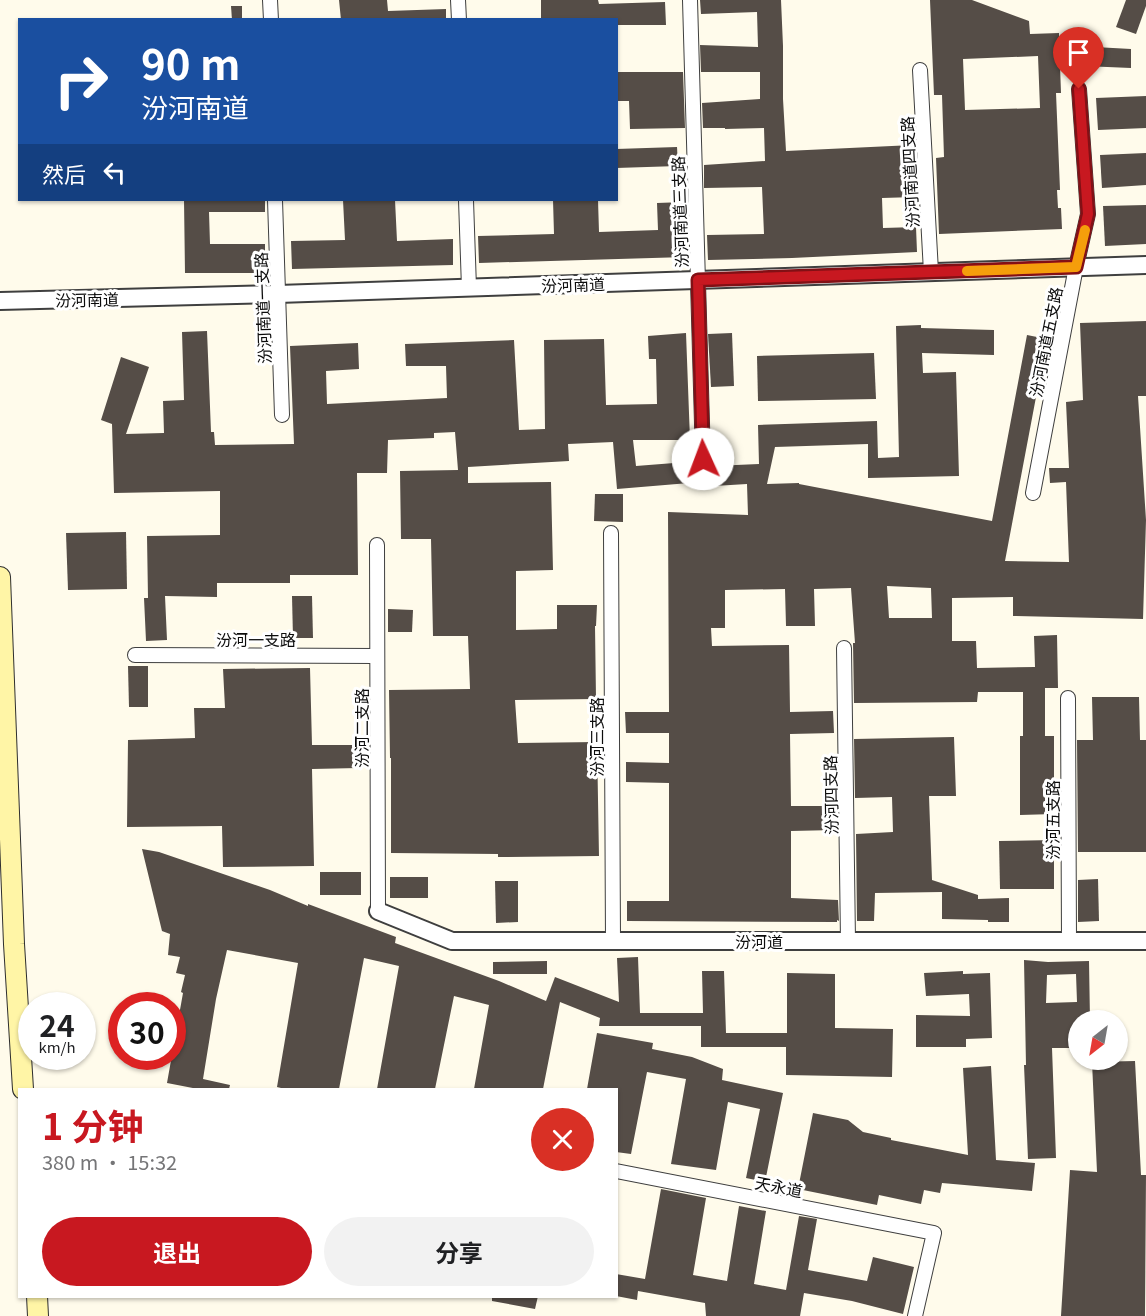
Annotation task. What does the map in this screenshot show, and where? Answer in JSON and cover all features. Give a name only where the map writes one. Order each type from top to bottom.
[{"type":"main road","points":[[0,577],[7,944],[23,1088]]},
{"type":"main road","points":[[37,1298],[38,1316]]},
{"type":"street","points":[[270,0],[270,18]]},
{"type":"street","points":[[458,0],[459,18]]},
{"type":"street","name":"汾河南道三支路","points":[[690,0],[703,459]]},
{"type":"street","name":"汾河南道四支路","points":[[921,70],[931,272]]},
{"type":"street","name":"汾河南道五支路","points":[[1033,493],[1088,214],[1079,89]]},
{"type":"street","name":"汾河南道一支路","points":[[275,201],[282,415]]},
{"type":"street","points":[[466,201],[469,288]]},
{"type":"street","name":"汾河南道","points":[[0,301],[1146,265]]},
{"type":"street","name":"汾河三支路","points":[[611,533],[613,941]]},
{"type":"street","name":"汾河二支路","points":[[377,545],[378,911]]},
{"type":"street","name":"汾河四支路","points":[[844,648],[848,941]]},
{"type":"street","name":"汾河一支路","points":[[135,655],[377,656]]},
{"type":"street","name":"汾河五支路","points":[[1068,698],[1069,941]]},
{"type":"street","name":"汾河道","points":[[378,911],[452,941],[1146,941]]},
{"type":"street","name":"天永道","points":[[618,1171],[934,1233],[915,1316]]},
{"type":"building","points":[[339,0],[387,0],[388,11],[446,9],[446,18],[341,18]]},
{"type":"building","points":[[541,0],[598,0],[599,4],[665,2],[666,25],[618,25],[618,18],[541,18]]},
{"type":"building","points":[[700,0],[781,0],[786,151],[913,145],[915,197],[882,198],[883,228],[916,227],[917,252],[708,260],[707,235],[764,234],[762,187],[704,188],[704,165],[765,161],[764,128],[703,128],[702,103],[760,99],[760,72],[701,72],[700,45],[758,47],[757,12],[701,14]]},
{"type":"building","points":[[930,0],[972,0],[1029,21],[1030,34],[1059,33],[1059,45],[1131,49],[1131,68],[1060,65],[1061,93],[1056,93],[1060,190],[1057,190],[1062,229],[939,234],[936,158],[944,157],[942,95],[934,95]],"holes":[[[1038,56],[1040,108],[965,110],[963,59]]]},
{"type":"building","points":[[1126,0],[1146,0],[1136,34],[1116,27]]},
{"type":"building","points":[[231,6],[242,6],[242,18],[232,18]]},
{"type":"building","points":[[618,72],[683,72],[685,128],[630,129],[629,101],[618,101]]},
{"type":"building","points":[[1146,96],[1146,128],[1098,130],[1096,98]]},
{"type":"building","points":[[677,147],[678,166],[618,168],[618,149]]},
{"type":"building","points":[[1146,153],[1146,185],[1102,188],[1100,155]]},
{"type":"building","points":[[184,201],[265,201],[265,212],[209,212],[210,244],[265,244],[265,273],[185,273]]},
{"type":"building","points":[[343,201],[395,201],[397,241],[453,239],[453,265],[292,269],[291,241],[345,240]]},
{"type":"building","points":[[553,201],[598,201],[599,232],[658,230],[657,203],[684,202],[686,257],[479,263],[478,236],[554,234]]},
{"type":"building","points":[[1146,205],[1146,244],[1105,246],[1103,206]]},
{"type":"building","points":[[1146,321],[1146,396],[1138,396],[1146,520],[1143,619],[1013,616],[1013,597],[952,598],[952,641],[976,641],[977,668],[1035,667],[1034,636],[1057,635],[1058,688],[1045,688],[1045,736],[1054,736],[1054,814],[1020,815],[1020,736],[1023,736],[1023,692],[978,692],[977,702],[854,703],[853,643],[855,643],[851,588],[814,589],[815,626],[786,626],[785,589],[725,590],[725,628],[711,628],[712,646],[789,645],[790,712],[833,711],[834,733],[790,734],[791,806],[835,806],[835,830],[791,831],[791,898],[838,900],[839,921],[627,921],[627,901],[669,901],[669,783],[626,782],[626,762],[669,763],[669,733],[626,733],[625,712],[669,712],[668,512],[748,515],[747,484],[714,486],[713,466],[759,464],[758,425],[877,421],[878,458],[899,457],[896,326],[921,325],[921,328],[994,330],[994,355],[922,353],[923,373],[956,372],[959,476],[868,478],[868,444],[775,447],[767,484],[799,483],[992,521],[1027,335],[1047,339],[1005,561],[1069,562],[1066,482],[1050,483],[1049,468],[1069,468],[1066,402],[1083,400],[1080,323]],"holes":[[[887,586],[931,588],[932,618],[889,618]]]},
{"type":"building","points":[[207,331],[211,432],[214,432],[215,445],[294,444],[290,346],[358,343],[359,369],[326,371],[327,404],[447,398],[446,366],[406,366],[405,344],[514,340],[519,430],[545,429],[544,340],[604,339],[606,405],[657,404],[656,359],[649,359],[648,336],[686,333],[690,440],[633,440],[636,466],[687,462],[689,483],[617,489],[613,442],[568,444],[569,461],[468,467],[468,483],[551,482],[553,570],[516,571],[516,630],[557,629],[557,605],[597,605],[596,699],[515,700],[518,743],[597,742],[599,856],[498,857],[498,854],[391,853],[389,690],[470,689],[468,636],[433,636],[431,539],[401,539],[400,471],[458,470],[455,432],[434,433],[434,438],[388,440],[387,473],[357,473],[358,575],[290,575],[290,583],[217,583],[217,597],[165,596],[167,640],[146,641],[144,598],[148,598],[147,536],[220,535],[220,491],[114,493],[112,424],[101,420],[121,357],[149,367],[126,434],[164,433],[163,401],[184,400],[182,332]]},
{"type":"building","points":[[732,333],[734,386],[711,387],[708,334]]},
{"type":"building","points":[[874,353],[876,399],[758,401],[757,356]]},
{"type":"building","points":[[595,494],[623,494],[623,522],[594,521]]},
{"type":"building","points":[[126,532],[127,589],[68,590],[66,533]]},
{"type":"building","points":[[292,596],[312,596],[313,638],[293,638]]},
{"type":"building","points":[[388,609],[413,610],[412,632],[388,632]]},
{"type":"building","points":[[128,666],[148,666],[148,707],[129,707]]},
{"type":"building","points":[[310,668],[312,745],[358,745],[358,768],[312,769],[314,866],[223,867],[222,826],[127,827],[128,740],[195,738],[194,708],[225,708],[223,669]]},
{"type":"building","points":[[1092,697],[1139,697],[1140,740],[1146,740],[1146,852],[1078,852],[1077,740],[1093,740]]},
{"type":"building","points":[[954,737],[956,796],[929,796],[932,880],[978,895],[978,899],[1009,898],[1009,922],[942,919],[942,892],[875,893],[874,921],[857,921],[856,834],[893,832],[892,797],[855,798],[854,739]]},
{"type":"building","points":[[1054,840],[1054,889],[1000,889],[999,841]]},
{"type":"building","points":[[142,849],[159,852],[270,890],[396,937],[395,943],[499,981],[546,1001],[555,977],[619,1002],[617,958],[638,957],[640,1013],[703,1013],[702,971],[724,971],[726,1033],[787,1033],[787,973],[835,974],[835,1028],[893,1029],[892,1077],[786,1075],[786,1047],[701,1047],[701,1026],[599,1026],[600,1018],[560,1002],[543,1088],[474,1088],[489,1005],[454,996],[435,1088],[377,1088],[399,966],[364,958],[339,1088],[281,1088],[277,1087],[298,963],[227,950],[216,999],[203,1079],[230,1085],[229,1088],[193,1088],[167,1083],[169,1070],[186,1070],[186,992],[181,992],[185,975],[176,973],[180,957],[168,955],[170,934],[162,931]]},
{"type":"building","points":[[320,872],[361,872],[361,895],[320,895]]},
{"type":"building","points":[[390,877],[428,877],[428,898],[390,898]]},
{"type":"building","points":[[1098,879],[1099,921],[1078,922],[1078,880]]},
{"type":"building","points":[[495,881],[518,881],[518,922],[496,923]]},
{"type":"building","points":[[1024,960],[1089,961],[1090,1010],[1068,1010],[1068,1048],[1052,1048],[1056,1158],[1028,1159],[1024,1065],[1026,1065]],"holes":[[[1076,974],[1077,1002],[1046,1003],[1047,975]]]},
{"type":"building","points":[[547,961],[547,974],[493,974],[493,962]]},
{"type":"building","points":[[963,971],[963,974],[990,973],[992,1038],[966,1039],[966,1047],[916,1047],[916,1015],[970,1016],[969,994],[926,996],[924,973]]},
{"type":"building","points":[[597,1033],[653,1043],[652,1049],[692,1057],[723,1069],[722,1080],[783,1093],[765,1182],[746,1178],[760,1109],[728,1102],[716,1170],[671,1164],[686,1079],[647,1072],[631,1154],[618,1152],[618,1088],[587,1088]]},
{"type":"building","points":[[1128,1061],[1135,1061],[1141,1175],[1146,1175],[1145,1316],[1061,1316],[1070,1170],[1097,1172],[1092,1070],[1128,1070]]},
{"type":"building","points":[[991,1066],[996,1160],[1035,1163],[1032,1191],[942,1183],[940,1193],[924,1190],[921,1204],[879,1195],[877,1205],[798,1189],[813,1113],[848,1120],[863,1132],[891,1138],[891,1140],[968,1155],[963,1068]]},
{"type":"building","points":[[661,1189],[706,1198],[693,1275],[727,1281],[739,1206],[766,1211],[754,1284],[786,1290],[799,1216],[817,1219],[808,1270],[867,1281],[873,1257],[914,1267],[903,1314],[852,1301],[804,1293],[800,1316],[706,1316],[705,1303],[638,1291],[637,1300],[618,1296],[618,1274],[645,1279]]},
{"type":"building","points":[[492,1298],[538,1298],[535,1309],[492,1301]]},
{"type":"slow traffic","points":[[967,271],[1076,267],[1085,230]]},
{"type":"route","points":[[703,459],[698,280],[1076,267],[1088,214],[1079,89]]}]
